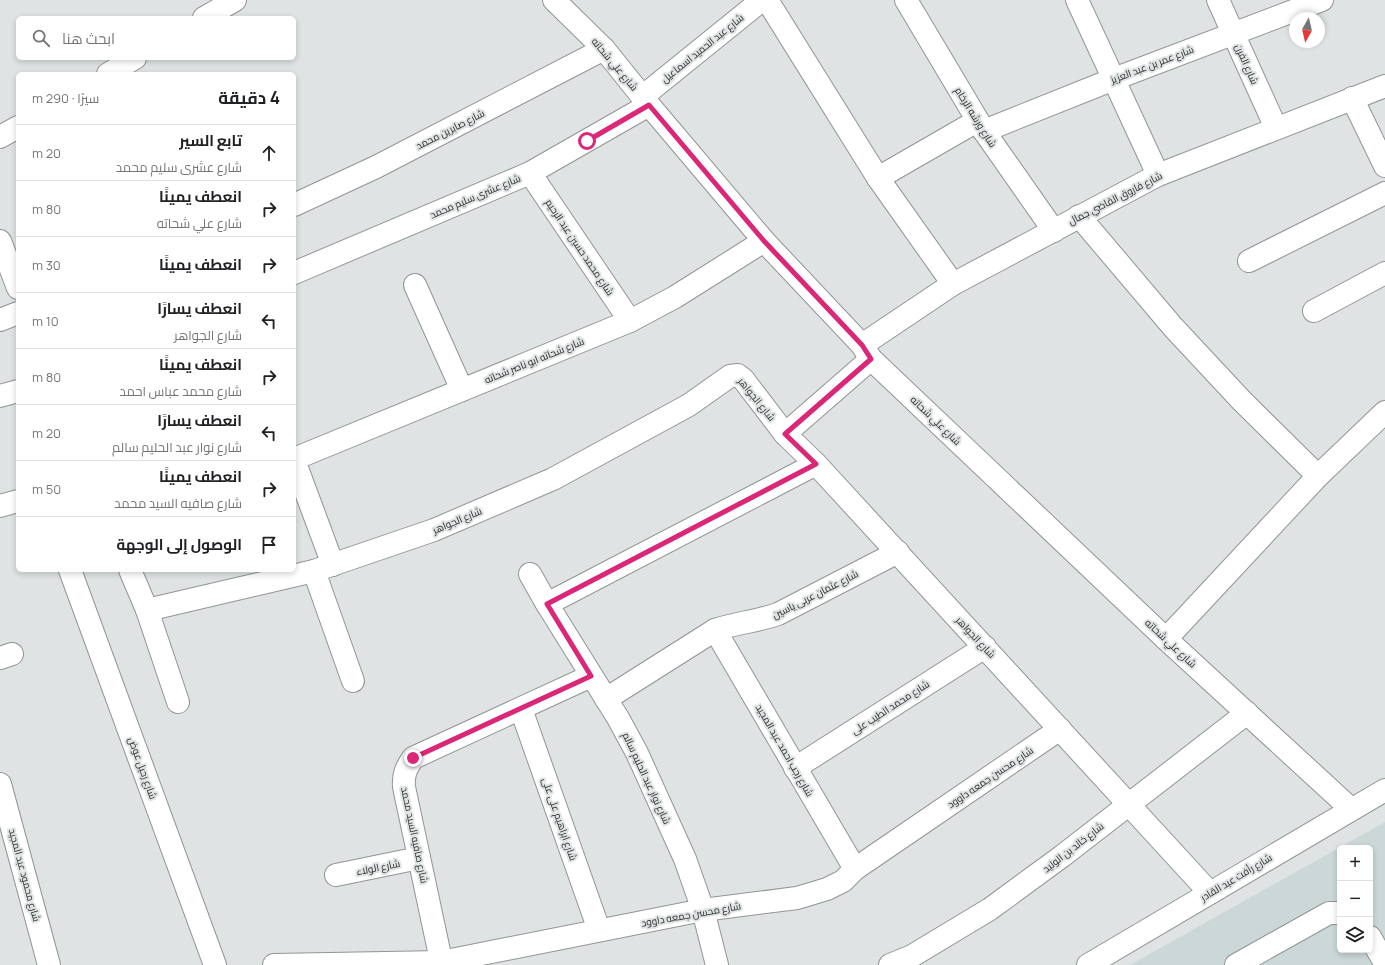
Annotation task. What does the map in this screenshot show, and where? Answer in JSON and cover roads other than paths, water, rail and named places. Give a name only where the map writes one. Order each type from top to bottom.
[{"type":"street","points":[[207,16],[235,0]]},
{"type":"street","name":"شارع علي شحاته","points":[[554,0],[604,49],[764,241],[866,352],[1166,639],[1351,809]]},
{"type":"street","name":"شارع عبد الحميد اسماعيل","points":[[646,101],[762,0]]},
{"type":"street","points":[[767,0],[878,178],[953,284]]},
{"type":"street","name":"شارع ورشه الرخام","points":[[906,0],[980,126],[1054,231]]},
{"type":"street","points":[[1077,0],[1158,175]]},
{"type":"street","name":"شارع الفرن","points":[[1218,0],[1276,128]]},
{"type":"street","name":"شارع عمر بن عبد العزيز","points":[[878,178],[980,126],[1114,78],[1322,0]]},
{"type":"street","name":"شارع صابرين محمد","points":[[296,204],[383,163],[604,49]]},
{"type":"street","name":"شارع فاروق القاضي جمال","points":[[785,434],[866,352],[953,284],[1158,175],[1385,86]]},
{"type":"street","points":[[1352,98],[1385,166]]},
{"type":"street","name":"شارع عشرى سليم محمد","points":[[296,272],[530,172],[646,101]]},
{"type":"street","points":[[0,137],[16,128]]},
{"type":"street","name":"شارع محمد حسين عبد الرحيم","points":[[530,172],[630,321]]},
{"type":"street","points":[[1250,261],[1385,193]]},
{"type":"street","points":[[1079,216],[1172,327],[1242,401],[1318,476]]},
{"type":"street","points":[[0,240],[16,283]]},
{"type":"street","name":"شارع شحاته ابو ناصر شحاته","points":[[296,459],[630,321],[675,297],[764,241]]},
{"type":"street","points":[[1314,311],[1385,273]]},
{"type":"street","points":[[415,285],[462,390]]},
{"type":"street","points":[[0,320],[16,314]]},
{"type":"street","name":"شارع الجواهر","points":[[147,610],[324,568],[434,530],[553,479],[688,405],[730,376],[738,375],[743,379],[785,434],[816,464],[898,552],[1210,893]]},
{"type":"street","points":[[0,396],[16,392]]},
{"type":"street","points":[[1166,639],[1318,476],[1385,412]]},
{"type":"street","points":[[547,604],[816,464]]},
{"type":"street","points":[[296,467],[353,681]]},
{"type":"street","points":[[0,506],[16,502]]},
{"type":"street","name":"شارع عثمان عربى ياسين","points":[[606,699],[715,630],[734,624],[764,619],[778,614],[898,552]]},
{"type":"street","name":"شارع رحيل عوض","points":[[71,572],[215,965]]},
{"type":"street","points":[[131,572],[147,610],[178,702]]},
{"type":"street","name":"شارع نوار عبد الحليم سالم","points":[[530,574],[637,753],[685,859],[703,910],[717,965]]},
{"type":"street","name":"شارع رجب احمد عبد المجيد","points":[[715,630],[855,870]]},
{"type":"street","name":"شارع محمد الطيب على","points":[[795,768],[985,647]]},
{"type":"street","name":"شارع صافيه السيد محمد","points":[[441,964],[404,787],[404,777],[407,766],[413,758],[591,676]]},
{"type":"street","name":"شارع ابراهيم على على","points":[[521,709],[599,930]]},
{"type":"street","name":"شارع خالد بن الوليد","points":[[890,965],[912,956],[990,909],[1061,857],[1246,713]]},
{"type":"street","name":"شارع محسن جمعه داوود","points":[[274,965],[441,964],[599,930],[703,910],[796,898],[843,881],[855,870],[1060,729]]},
{"type":"street","name":"شارع محمود عبد المجيد","points":[[0,784],[49,965]]},
{"type":"street","name":"شارع رأفت عبد القادر","points":[[1088,965],[1385,790]]},
{"type":"street","name":"شارع الولاء","points":[[336,875],[419,858]]},
{"type":"street","points":[[1236,965],[1329,913],[1337,913]]},
{"type":"street","points":[[1373,942],[1385,963]]}]
